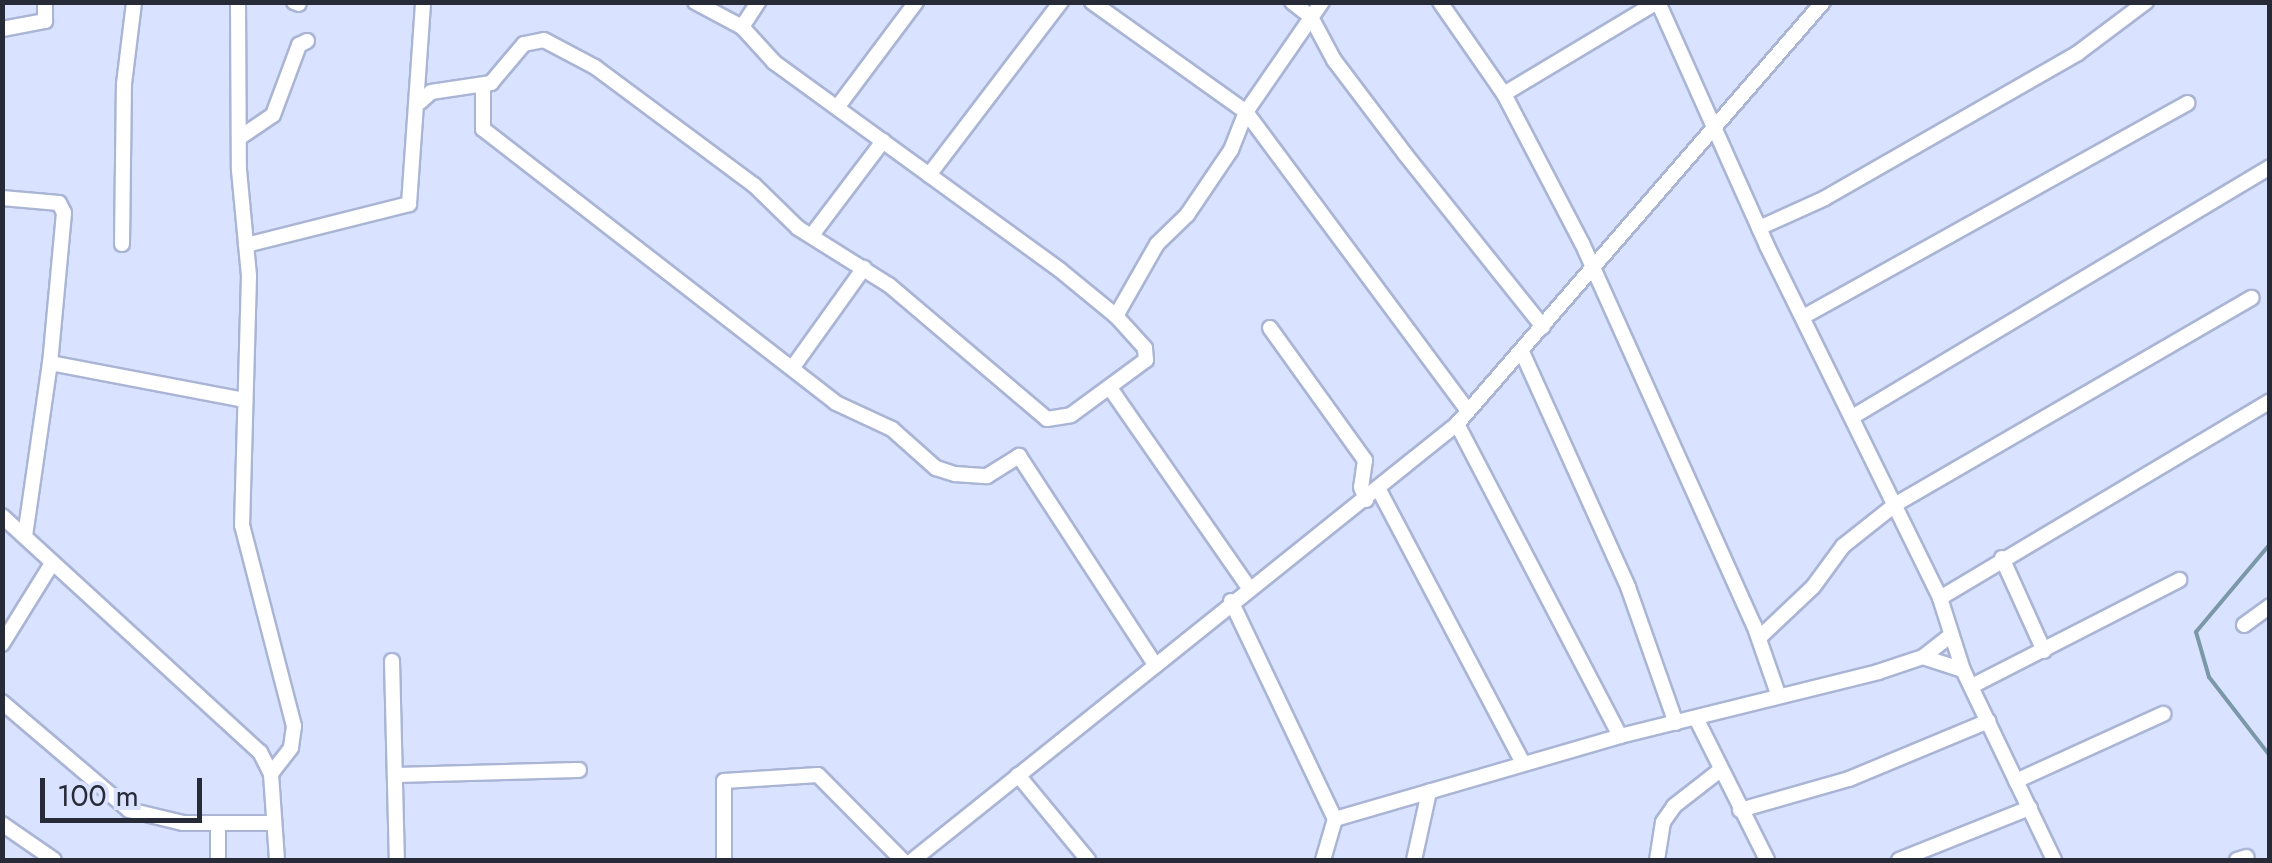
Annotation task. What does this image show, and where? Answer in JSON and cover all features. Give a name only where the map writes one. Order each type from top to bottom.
[{"type":"street","points":[[2,29],[45,20],[44,2]]},
{"type":"street","points":[[122,244],[124,84],[134,2]]},
{"type":"street","points":[[238,2],[246,245],[242,525],[294,726],[291,748],[271,774]]},
{"type":"street","points":[[246,245],[409,204],[420,102],[423,2]]},
{"type":"street","points":[[420,102],[431,92],[483,86],[502,75],[524,44],[544,40],[587,61],[648,111],[682,129],[812,235],[929,316],[1048,420],[1057,422],[1110,388],[1147,355],[1116,316],[839,105],[774,62],[742,27],[696,2]]},
{"type":"street","points":[[742,27],[758,2]]},
{"type":"street","points":[[839,105],[916,2]]},
{"type":"street","points":[[930,175],[1061,2]]},
{"type":"street","points":[[1092,2],[1246,112],[1468,411]]},
{"type":"street","points":[[1292,2],[1311,17],[1334,60],[1543,327]]},
{"type":"street","points":[[1116,316],[1156,244],[1186,215],[1231,150],[1246,112],[1322,2]]},
{"type":"street","points":[[1440,2],[1504,94],[1594,270],[1758,638],[1778,694]]},
{"type":"street","points":[[1504,94],[1657,2],[1718,126],[1759,228],[1940,598],[1963,670],[2054,860]]},
{"type":"street","points":[[913,860],[1154,663],[1379,490],[1457,424],[1823,2]]},
{"type":"street","points":[[1759,228],[1825,198],[2078,52],[2146,2]]},
{"type":"street","points":[[240,138],[272,115],[299,45],[307,41]]},
{"type":"street","points":[[483,86],[483,129],[836,403],[907,439],[936,468],[974,479],[1018,456],[1154,663]]},
{"type":"street","points":[[1803,318],[2188,102]]},
{"type":"street","points":[[812,235],[884,141]]},
{"type":"street","points":[[1854,416],[2270,167]]},
{"type":"street","points":[[2,198],[59,203],[64,213],[50,363],[25,536]]},
{"type":"street","points":[[793,366],[864,268]]},
{"type":"street","points":[[1758,638],[1813,587],[1842,546],[1896,504],[2252,298]]},
{"type":"street","points":[[1270,328],[1365,460],[1361,487],[1366,500]]},
{"type":"street","points":[[1522,352],[1628,587],[1676,723]]},
{"type":"street","points":[[50,363],[244,400]]},
{"type":"street","points":[[1110,388],[1249,588]]},
{"type":"street","points":[[1940,598],[2270,401]]},
{"type":"street","points":[[1457,424],[1620,736]]},
{"type":"street","points":[[1379,490],[1523,763]]},
{"type":"street","points":[[2,516],[51,566],[98,598],[164,670],[260,752],[271,774],[277,860]]},
{"type":"street","points":[[2002,558],[2044,651]]},
{"type":"street","points":[[2,644],[51,566]]},
{"type":"street","points":[[1972,686],[2179,580]]},
{"type":"street","points":[[1231,602],[1335,818],[1323,860]]},
{"type":"street","points":[[2244,625],[2270,606]]},
{"type":"street","points":[[1335,818],[1620,736],[1923,657],[1951,635]]},
{"type":"street","points":[[1923,657],[1963,670]]},
{"type":"street","points":[[392,661],[398,860]]},
{"type":"street","points":[[2,702],[129,810],[184,823],[274,822]]},
{"type":"street","points":[[2016,781],[2163,714]]},
{"type":"street","points":[[1696,718],[1719,771],[1767,860]]},
{"type":"street","points":[[1740,810],[1849,779],[1988,721]]},
{"type":"street","points":[[395,775],[579,770]]},
{"type":"street","points":[[1657,860],[1663,822],[1674,806],[1719,771]]},
{"type":"street","points":[[724,860],[724,781],[818,775],[902,860]]},
{"type":"street","points":[[1018,775],[1088,860]]},
{"type":"street","points":[[1414,860],[1428,792]]},
{"type":"street","points":[[1899,860],[2030,808]]},
{"type":"street","points":[[218,823],[218,860]]},
{"type":"street","points":[[2,824],[54,860]]},
{"type":"waterway","points":[[2270,544],[2196,632],[2209,677],[2270,756]]}]
